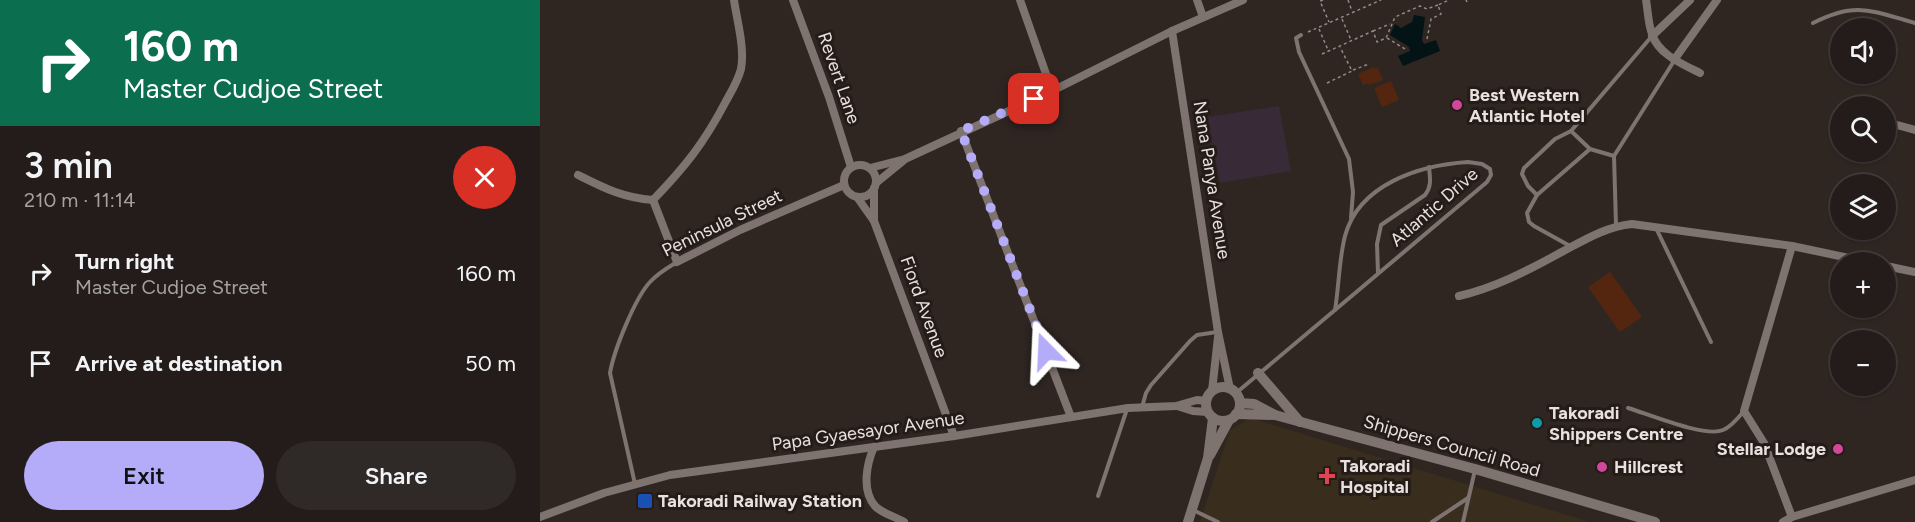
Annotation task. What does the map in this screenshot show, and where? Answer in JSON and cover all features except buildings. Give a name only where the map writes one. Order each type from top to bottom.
[{"type":"street","points":[[653,200],[700,146],[735,86],[741,69],[741,49],[734,0]]},
{"type":"street","name":"Revert Lane","points":[[793,0],[829,97],[851,167]]},
{"type":"street","points":[[1020,0],[1052,91]]},
{"type":"street","points":[[1197,0],[1203,18]]},
{"type":"street","points":[[870,168],[905,159],[961,131],[1052,91],[1172,31],[1243,0]]},
{"type":"street","points":[[1646,0],[1652,36],[1660,47],[1674,60],[1700,73]]},
{"type":"street","points":[[1652,36],[1690,0]]},
{"type":"street","points":[[1674,60],[1717,0]]},
{"type":"street","name":"Nana Panya Avenue","points":[[1172,31],[1218,333],[1235,395]]},
{"type":"street","points":[[1896,125],[1915,130]]},
{"type":"street","points":[[961,131],[1071,417]]},
{"type":"street","points":[[875,186],[874,172],[864,165],[851,167],[845,176],[844,186],[849,192],[857,196],[864,196],[905,159]]},
{"type":"street","points":[[578,175],[610,191],[632,198],[653,200]]},
{"type":"street","name":"Peninsula Street","points":[[678,262],[740,230],[844,186]]},
{"type":"street","name":"Fiord Avenue","points":[[875,186],[874,221],[954,436]]},
{"type":"street","points":[[857,196],[874,221]]},
{"type":"street","points":[[653,200],[678,262]]},
{"type":"street","points":[[1459,296],[1473,293],[1519,274],[1601,231],[1616,226],[1632,225],[1655,228],[1792,246],[1830,254]]},
{"type":"street","points":[[1792,246],[1744,411],[1764,443],[1792,517]]},
{"type":"street","points":[[1896,268],[1915,272]]},
{"type":"street","name":"Nana Panya Avenue","points":[[1210,405],[1218,333]]},
{"type":"street","points":[[1258,374],[1300,422]]},
{"type":"street","points":[[1188,522],[1208,458],[1232,417],[1235,395],[1221,387],[1210,405],[1208,458]]},
{"type":"street","name":"Shippers Council Road","points":[[1235,395],[1275,415],[1475,469],[1655,522]]},
{"type":"street","name":"Papa Gyaesayor Avenue","points":[[540,517],[604,494],[670,475],[954,436],[1128,408],[1176,406],[1197,400],[1210,405]]},
{"type":"street","points":[[1210,405],[1221,421],[1232,417],[1275,415]]},
{"type":"street","points":[[874,447],[866,472],[871,497],[875,506],[904,522]]},
{"type":"street","points":[[1783,522],[1792,517],[1915,480]]},
{"type":"lane","points":[[1813,23],[1846,9],[1869,10],[1915,23]]},
{"type":"lane","points":[[1302,34],[1296,38],[1299,52],[1349,159],[1353,192],[1351,220]]},
{"type":"lane","points":[[1537,195],[1524,180],[1522,174],[1524,168],[1554,139],[1571,131],[1652,36]]},
{"type":"lane","points":[[1616,226],[1614,156],[1674,60]]},
{"type":"lane","points":[[1571,131],[1590,149],[1614,156]]},
{"type":"lane","points":[[1570,247],[1529,222],[1527,213],[1537,195],[1590,149]]},
{"type":"lane","name":"Atlantic Drive","points":[[1235,395],[1487,182],[1491,175],[1490,169],[1482,164],[1448,163],[1429,167],[1384,186],[1362,203],[1351,220],[1345,237],[1335,310]]},
{"type":"lane","points":[[1378,274],[1377,244],[1381,225],[1425,195],[1431,182],[1429,167]]},
{"type":"lane","points":[[1655,228],[1711,342]]},
{"type":"lane","name":"Peninsula Street","points":[[635,484],[610,373],[626,325],[648,284],[661,271],[678,262]]},
{"type":"lane","points":[[1142,408],[1151,385],[1190,341],[1197,335],[1218,333]]},
{"type":"lane","points":[[1098,496],[1128,408]]},
{"type":"lane","points":[[1628,408],[1714,433],[1724,430],[1744,411]]},
{"type":"lane","points":[[1463,522],[1475,469]]},
{"type":"lane","points":[[1432,522],[1468,498]]},
{"type":"lane","points":[[1192,510],[1218,522]]},
{"type":"path","points":[[1323,0],[1320,1],[1329,23]]},
{"type":"path","points":[[1348,0],[1353,12]]},
{"type":"path","points":[[1302,34],[1381,0]]},
{"type":"path","points":[[1372,31],[1377,42],[1386,38],[1395,17],[1420,6],[1427,9],[1449,0]]},
{"type":"path","points":[[1427,39],[1431,19],[1441,14],[1438,5]]},
{"type":"path","points":[[1341,18],[1351,40]]},
{"type":"path","points":[[1322,54],[1391,24]]},
{"type":"path","points":[[1318,28],[1328,50]]},
{"type":"path","points":[[1386,38],[1405,49]]},
{"type":"path","points":[[1339,46],[1352,71]]},
{"type":"path","points":[[1327,83],[1369,64]]},
{"type":"shaded area","points":[[1414,15],[1425,17],[1422,40],[1424,44],[1436,40],[1440,51],[1403,66],[1398,56],[1410,51],[1409,47],[1390,35],[1395,24],[1401,28],[1412,22]]},
{"type":"shaded area","points":[[1374,67],[1378,68],[1383,80],[1363,85],[1358,74]]},
{"type":"shaded area","points":[[1391,81],[1399,100],[1382,107],[1374,88]]},
{"type":"shaded area","points":[[1279,106],[1291,171],[1220,183],[1207,117]]},
{"type":"shaded area","points":[[1610,272],[1642,317],[1620,332],[1588,287]]},
{"type":"shaded area","name":"Takoradi Hospital","points":[[1250,418],[1590,522],[1200,522],[1230,430]]},
{"type":"place","name":"Best Western Atlantic Hotel","points":[[1457,105]]},
{"type":"place","name":"Takoradi Shippers Centre","points":[[1537,423]]},
{"type":"place","name":"Stellar Lodge","points":[[1838,449]]},
{"type":"place","name":"Hillcrest","points":[[1602,467]]},
{"type":"place","name":"Takoradi Hospital","points":[[1327,476]]},
{"type":"place","name":"Takoradi Railway Station","points":[[645,501]]},
{"type":"route","points":[[1034,99],[961,131],[1046,351]]}]
